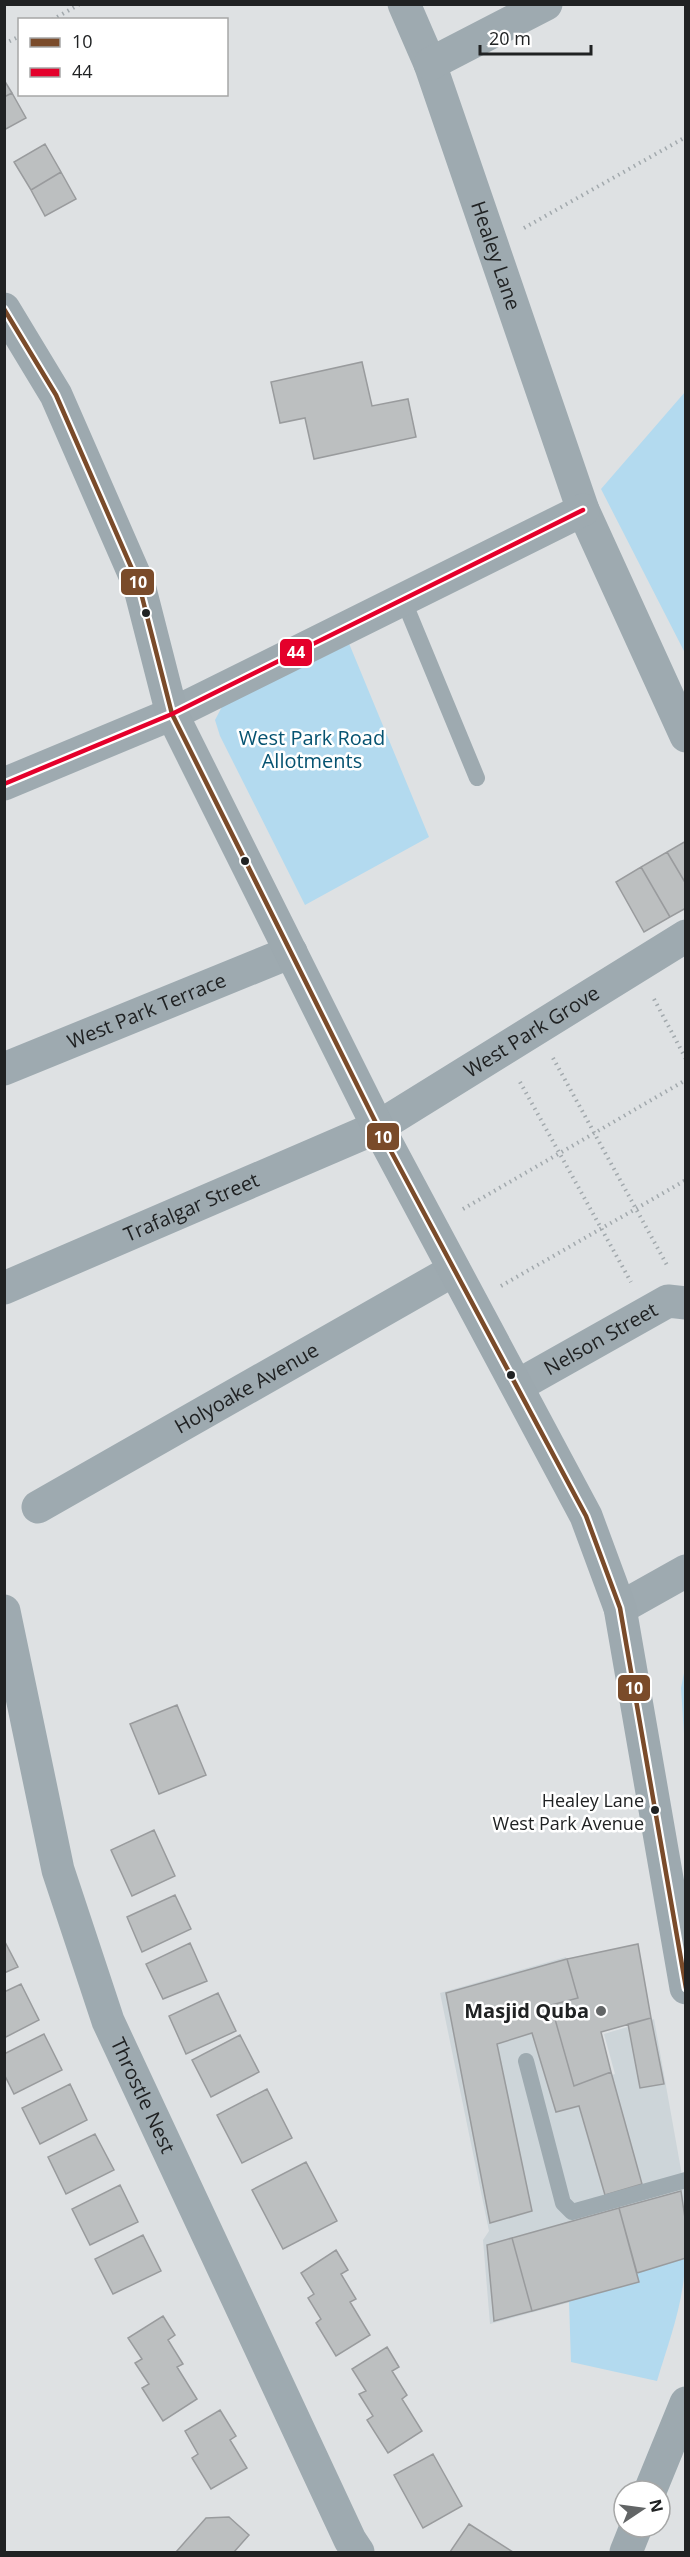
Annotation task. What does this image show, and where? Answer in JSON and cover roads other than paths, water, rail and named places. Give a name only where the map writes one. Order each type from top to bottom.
[{"type":"main road","points":[[4,309],[14,344],[56,395],[139,585],[172,714],[378,1127],[586,1516],[620,1608],[686,1988]]},
{"type":"main road","points":[[655,2479],[686,2403]]},
{"type":"street","name":"Healey Lane","points":[[404,4],[430,64],[583,510],[686,736]]},
{"type":"street","points":[[430,64],[546,4]]},
{"type":"street","points":[[4,784],[172,714],[583,510]]},
{"type":"street","name":"West Park Grove","points":[[378,1127],[686,936]]},
{"type":"street","name":"West Park Terrace","points":[[4,1069],[291,952]]},
{"type":"street","name":"Trafalgar Street","points":[[4,1288],[378,1127]]},
{"type":"street","name":"Holyoake Avenue","points":[[38,1508],[454,1270]]},
{"type":"street","name":"Nelson Street","points":[[517,1386],[667,1305]]},
{"type":"street","points":[[620,1608],[686,1571]]},
{"type":"street","name":"Throstle Nest","points":[[4,1611],[15,1711],[58,1870],[108,2021],[346,2548]]},
{"type":"lane","points":[[403,599],[477,778]]},
{"type":"lane","points":[[525,2061],[563,2203],[572,2212],[686,2180]]},
{"type":"place","name":"Healey Lane West Park Avenue","points":[[655,1810]]},
{"type":"place","name":"Masjid Quba","points":[[601,2011]]},
{"type":"park label","name":"West Park Road Allotments","points":[[312,750]]}]
